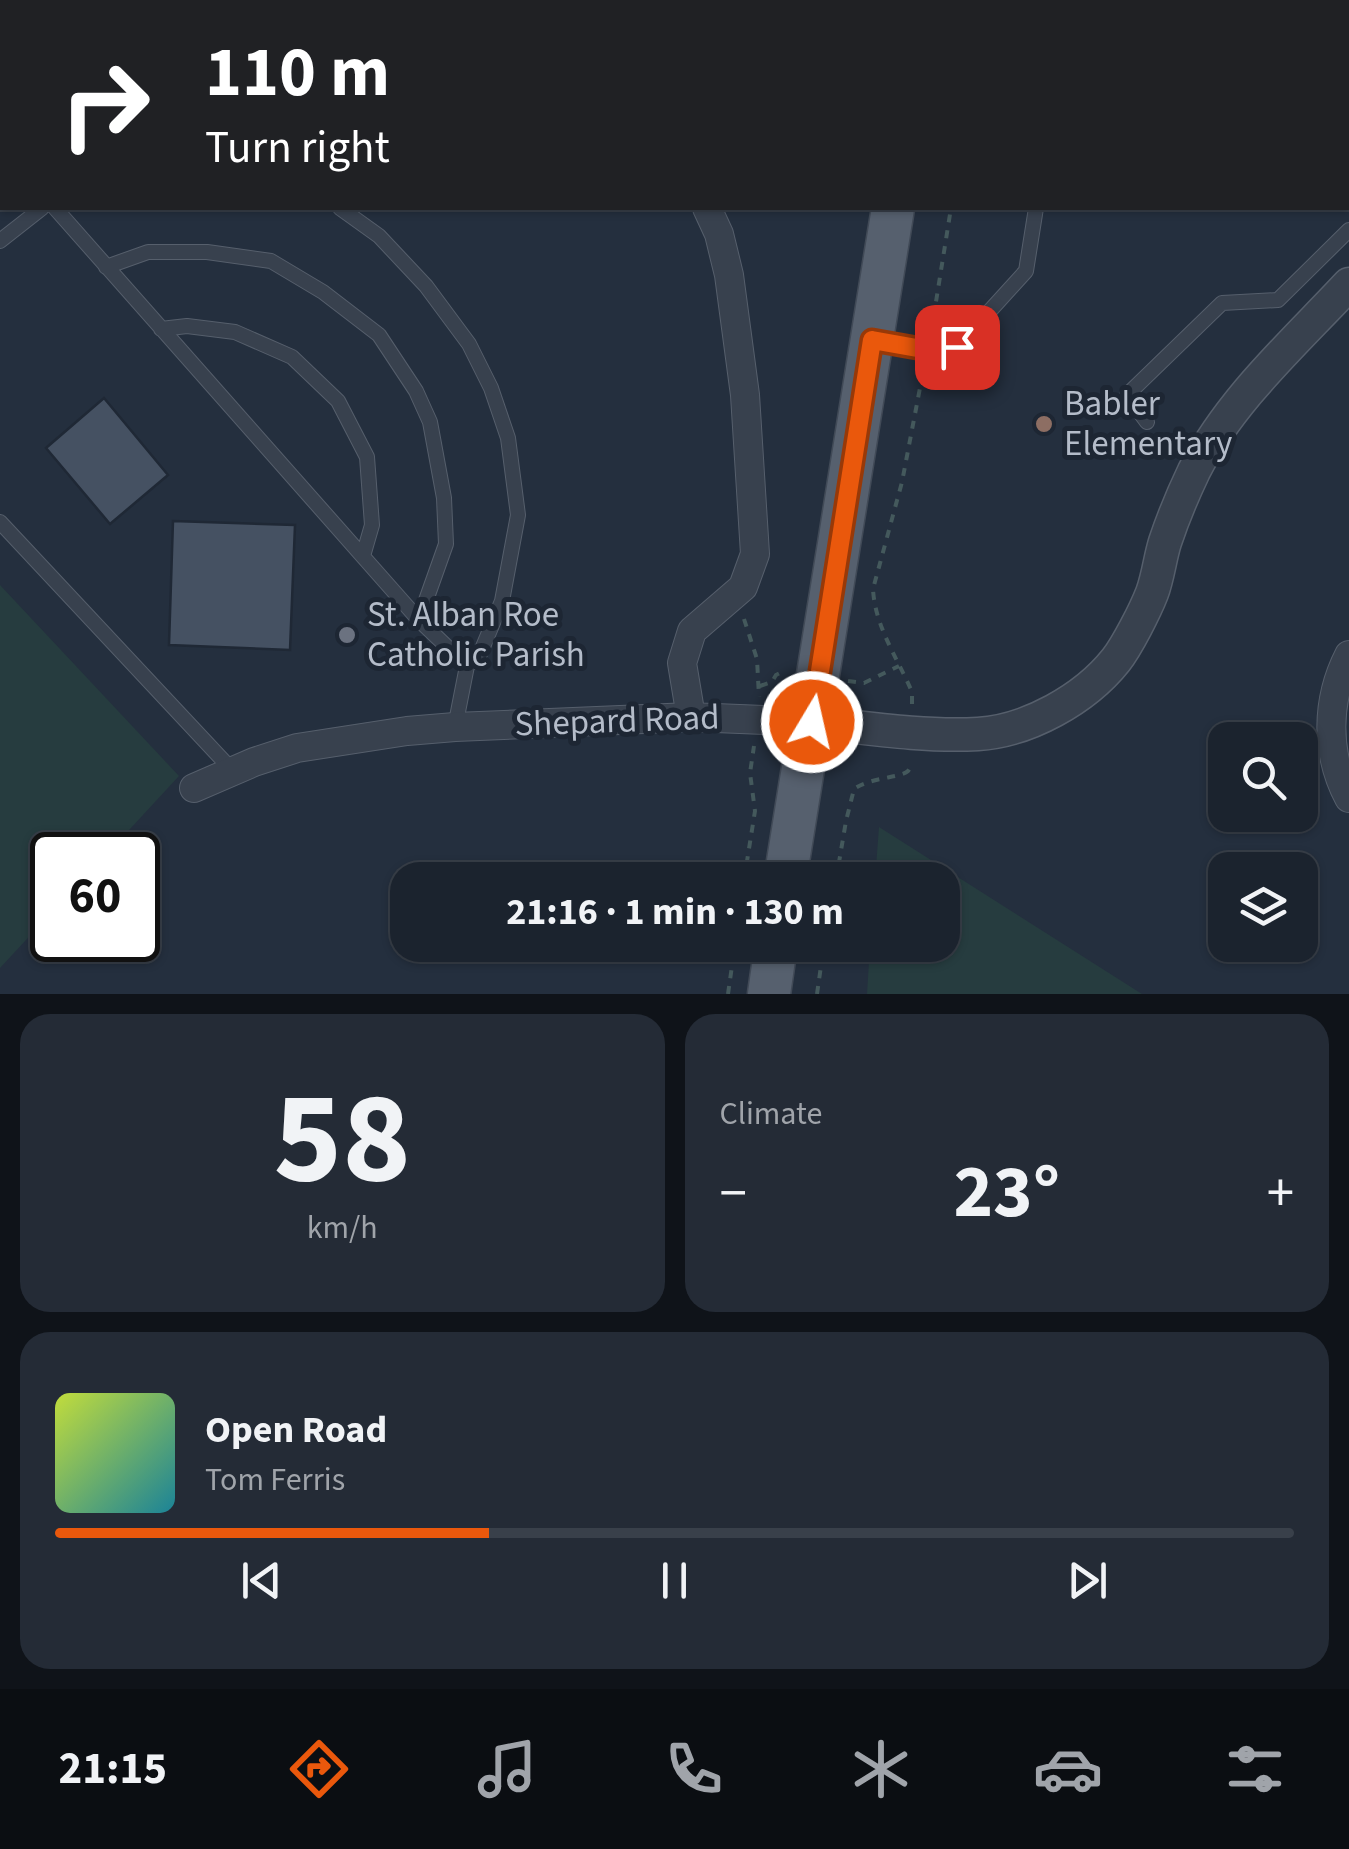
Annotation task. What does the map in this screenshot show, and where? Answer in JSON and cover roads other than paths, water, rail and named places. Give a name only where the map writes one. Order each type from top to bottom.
[{"type":"main road","points":[[787,862],[893,210]]},
{"type":"main road","points":[[769,994],[774,962]]},
{"type":"street","points":[[691,717],[682,663],[692,631],[743,587],[755,554],[746,395],[731,292],[719,234],[708,210]]},
{"type":"street","name":"Shepard Road","points":[[194,788],[296,748],[455,727],[691,717],[758,718],[912,733],[981,734],[1021,726],[1089,687],[1117,659],[1152,592],[1177,511],[1212,440],[1248,392],[1349,284]]},
{"type":"street","points":[[1349,655],[1335,688],[1331,722],[1334,758],[1349,798]]},
{"type":"lane","points":[[0,242],[40,210]]},
{"type":"lane","points":[[56,210],[419,620],[467,666]]},
{"type":"lane","points":[[343,210],[379,236],[426,286],[469,344],[491,388],[508,438],[518,515],[502,601],[480,654],[467,666],[455,727]]},
{"type":"lane","points":[[872,340],[945,353],[957,347],[1026,271],[1036,210]]},
{"type":"lane","points":[[1147,422],[1127,395],[1222,303],[1278,300],[1349,230]]},
{"type":"lane","points":[[106,266],[148,252],[207,252],[272,261],[324,292],[380,335],[416,391],[430,422],[444,498],[446,544],[419,620]]},
{"type":"lane","points":[[161,329],[187,326],[235,332],[292,358],[338,401],[366,457],[372,525],[363,556]]},
{"type":"lane","points":[[0,522],[233,771]]},
{"type":"place","name":"Babler Elementary","points":[[1044,424]]},
{"type":"place","name":"St. Alban Roe Catholic Parish","points":[[347,635]]}]
